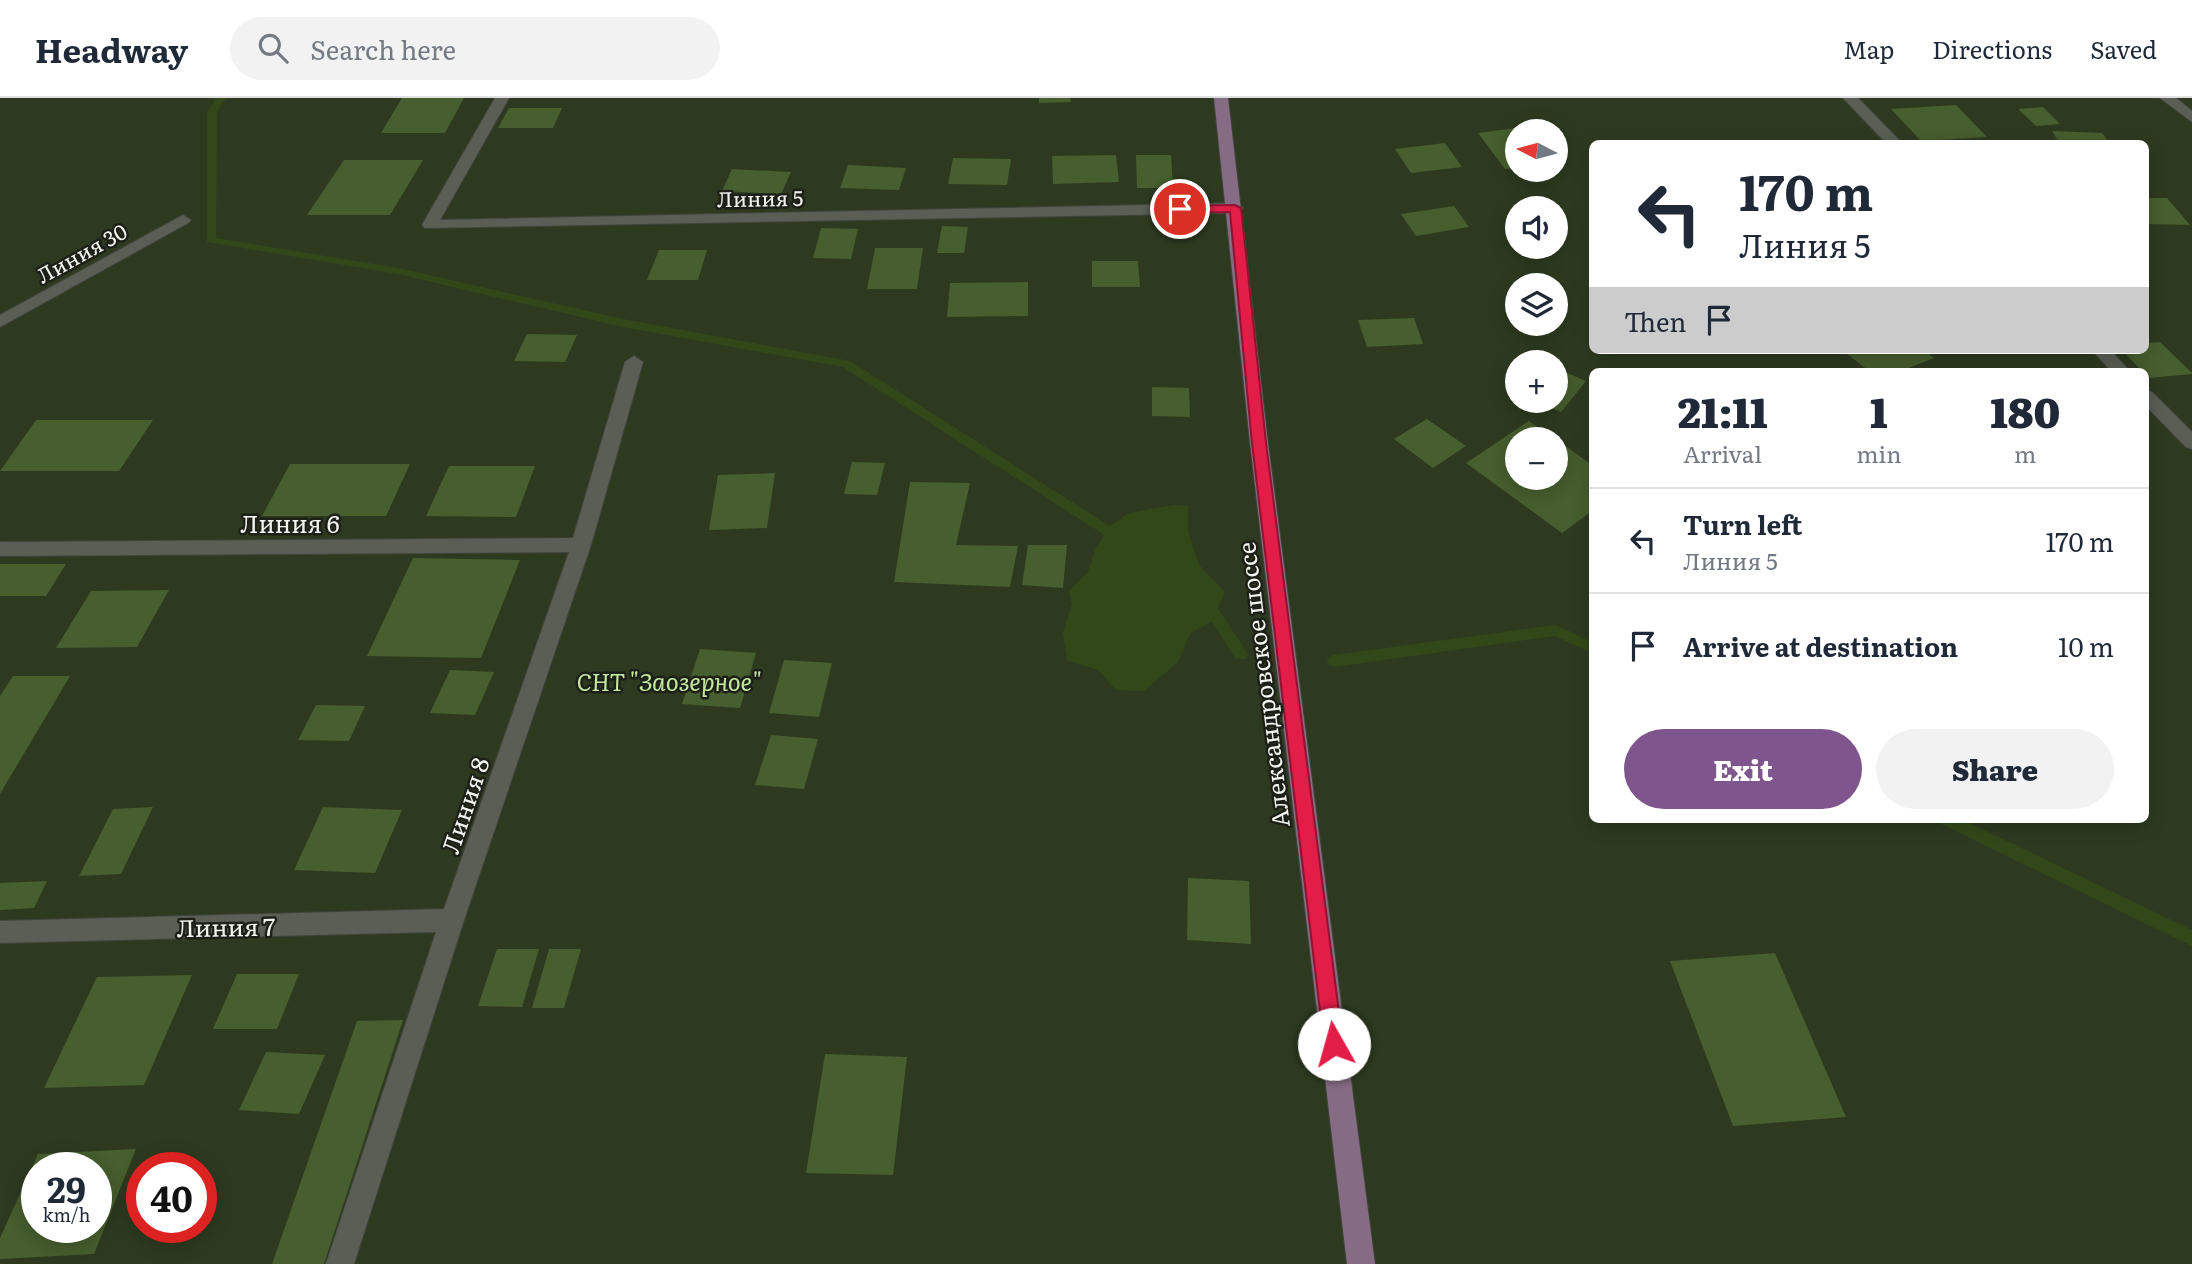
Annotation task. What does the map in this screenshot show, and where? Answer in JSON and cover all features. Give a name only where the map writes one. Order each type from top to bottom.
[{"type":"street","name":"Линия 5","points":[[502,98],[430,225],[1235,208]]},
{"type":"street","name":"Александровское шоссе","points":[[1222,98],[1259,443],[1361,1264]]},
{"type":"street","points":[[1850,98],[1892,140]]},
{"type":"street","points":[[2167,98],[2192,118]]},
{"type":"street","name":"Линия 30","points":[[0,322],[183,219]]},
{"type":"street","points":[[2104,354],[2118,368]]},
{"type":"street","name":"Линия 8","points":[[340,1264],[452,920],[581,545],[634,362]]},
{"type":"street","points":[[2149,399],[2192,443]]},
{"type":"street","name":"Линия 6","points":[[0,549],[581,545]]},
{"type":"street","name":"Линия 7","points":[[0,932],[452,920]]},
{"type":"green space","name":"СНТ \"Заозерное\"","points":[[0,98],[2192,98],[2192,1264],[0,1264]]},
{"type":"shaded area","points":[[1174,505],[1188,506],[1188,532],[1199,565],[1225,592],[1212,621],[1190,634],[1178,662],[1144,691],[1116,690],[1098,670],[1067,660],[1063,633],[1072,604],[1069,591],[1088,572],[1096,548],[1109,527],[1129,513]]},
{"type":"building","points":[[402,98],[464,98],[445,133],[381,133]]},
{"type":"building","points":[[1039,98],[1070,98],[1071,102],[1039,103]]},
{"type":"building","points":[[1956,105],[1987,137],[1920,140],[1891,109]]},
{"type":"building","points":[[2043,107],[2060,124],[2036,126],[2018,109]]},
{"type":"building","points":[[509,108],[562,108],[553,128],[498,128]]},
{"type":"building","points":[[1505,129],[1505,169],[1478,133]]},
{"type":"building","points":[[2052,131],[2102,133],[2107,140],[2058,140]]},
{"type":"building","points":[[1445,143],[1462,167],[1411,173],[1395,149]]},
{"type":"building","points":[[1116,155],[1119,182],[1053,184],[1052,156]]},
{"type":"building","points":[[1136,155],[1171,155],[1173,188],[1137,188]]},
{"type":"building","points":[[953,158],[1011,159],[1007,185],[948,184]]},
{"type":"building","points":[[344,160],[423,160],[390,215],[307,215]]},
{"type":"building","points":[[848,165],[906,168],[899,190],[840,188]]},
{"type":"building","points":[[732,169],[791,172],[781,194],[722,191]]},
{"type":"building","points":[[2149,198],[2167,198],[2190,225],[2149,224]]},
{"type":"building","points":[[1454,206],[1469,227],[1416,236],[1401,214]]},
{"type":"building","points":[[942,226],[968,227],[964,253],[937,253]]},
{"type":"building","points":[[821,228],[858,229],[851,259],[813,258]]},
{"type":"building","points":[[875,248],[923,248],[917,289],[867,289]]},
{"type":"building","points":[[659,250],[707,250],[698,280],[647,280]]},
{"type":"building","points":[[1092,261],[1138,261],[1140,287],[1092,287]]},
{"type":"building","points":[[1028,282],[1028,316],[947,317],[950,283]]},
{"type":"building","points":[[1414,318],[1423,344],[1367,347],[1358,320]]},
{"type":"building","points":[[527,334],[577,335],[565,362],[514,361]]},
{"type":"building","points":[[2160,342],[2192,374],[2149,378],[2149,368],[2139,368],[2126,354],[2149,354],[2149,343]]},
{"type":"building","points":[[1847,354],[1928,354],[1934,358],[1909,368],[1865,368]]},
{"type":"building","points":[[1568,373],[1586,381],[1568,403]]},
{"type":"building","points":[[1152,387],[1189,388],[1190,417],[1152,416]]},
{"type":"building","points":[[1427,419],[1466,446],[1433,468],[1394,439]]},
{"type":"building","points":[[36,420],[153,420],[119,471],[0,471]]},
{"type":"building","points":[[1529,421],[1538,427],[1520,427]]},
{"type":"building","points":[[1505,437],[1505,490],[1568,490],[1568,448],[1589,463],[1589,513],[1562,533],[1466,463]]},
{"type":"building","points":[[852,462],[885,463],[877,495],[844,494]]},
{"type":"building","points":[[290,464],[410,464],[386,516],[262,516]]},
{"type":"building","points":[[449,466],[535,466],[516,517],[426,516]]},
{"type":"building","points":[[775,473],[767,528],[709,530],[718,475]]},
{"type":"building","points":[[910,482],[970,483],[956,545],[1018,546],[1010,587],[894,582]]},
{"type":"building","points":[[1028,545],[1067,545],[1063,588],[1022,585]]},
{"type":"building","points":[[413,558],[520,560],[481,658],[367,656]]},
{"type":"building","points":[[0,564],[66,564],[46,596],[0,596]]},
{"type":"building","points":[[169,590],[137,647],[56,648],[91,591]]},
{"type":"building","points":[[700,649],[756,653],[740,708],[682,704]]},
{"type":"building","points":[[784,660],[832,663],[819,717],[769,713]]},
{"type":"building","points":[[450,670],[494,672],[475,715],[430,713]]},
{"type":"building","points":[[13,676],[70,676],[0,794],[0,696]]},
{"type":"building","points":[[316,705],[365,706],[349,741],[298,740]]},
{"type":"building","points":[[771,735],[818,739],[804,789],[755,785]]},
{"type":"building","points":[[153,807],[121,874],[79,876],[113,809]]},
{"type":"building","points":[[323,807],[402,810],[375,873],[294,870]]},
{"type":"building","points":[[1188,878],[1249,881],[1251,944],[1187,940]]},
{"type":"building","points":[[47,881],[34,908],[0,910],[0,883]]},
{"type":"building","points":[[497,949],[539,949],[522,1007],[478,1006]]},
{"type":"building","points":[[549,949],[581,949],[564,1008],[532,1008]]},
{"type":"building","points":[[1775,953],[1846,1117],[1733,1126],[1670,961]]},
{"type":"building","points":[[237,974],[299,974],[277,1029],[213,1029]]},
{"type":"building","points":[[192,975],[144,1085],[44,1088],[97,977]]},
{"type":"building","points":[[403,1020],[324,1264],[272,1264],[357,1021]]},
{"type":"building","points":[[266,1052],[325,1055],[299,1114],[239,1110]]},
{"type":"building","points":[[825,1054],[907,1057],[893,1175],[806,1173]]},
{"type":"building","points":[[136,1149],[135,1152],[126,1152],[126,1174],[112,1209],[112,1152],[77,1152]]},
{"type":"building","points":[[21,1192],[21,1243],[98,1243],[94,1254],[0,1259],[0,1238]]},
{"type":"waterway","points":[[221,98],[212,112],[211,240],[398,271],[623,323],[846,364],[1122,540]]},
{"type":"waterway","points":[[1204,599],[1241,655]]},
{"type":"waterway","points":[[1334,661],[1556,630],[1589,646]]},
{"type":"waterway","points":[[1954,823],[2192,938]]},
{"type":"route","points":[[1180,209],[1235,208],[1259,443],[1334,1044]]}]
